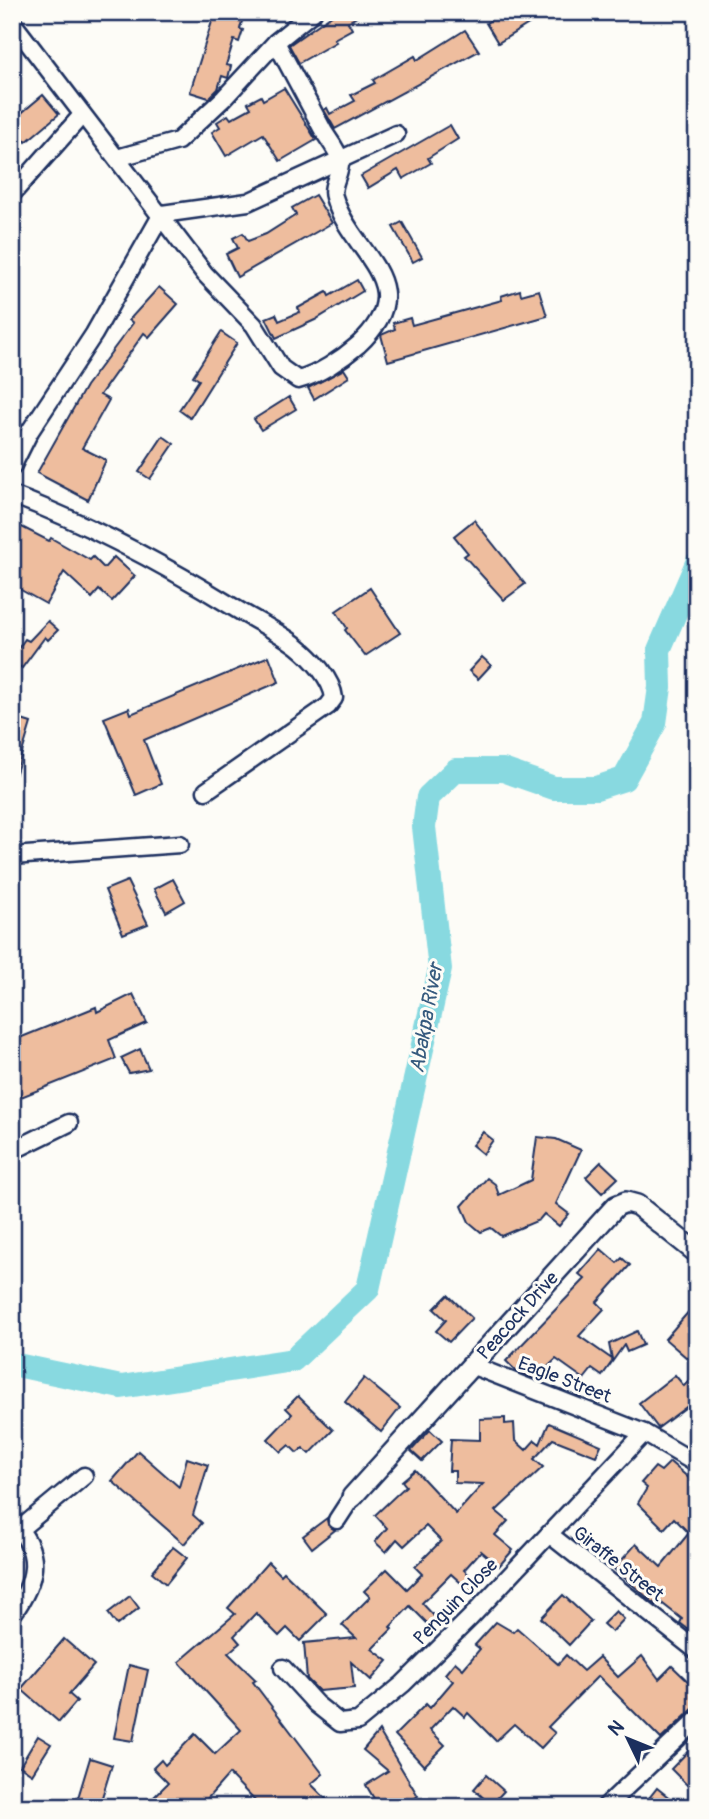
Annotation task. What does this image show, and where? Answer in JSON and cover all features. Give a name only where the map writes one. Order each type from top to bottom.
[{"type":"street","points":[[117,158],[178,141],[224,98],[276,42],[313,12]]},
{"type":"street","points":[[12,22],[162,214],[205,274],[254,325],[281,368],[298,380],[309,377],[351,351],[369,334],[384,312],[386,299],[381,272],[353,234],[333,195],[340,160],[276,42]]},
{"type":"street","points":[[12,194],[82,115]]},
{"type":"street","points":[[162,214],[248,202],[396,134]]},
{"type":"street","points":[[12,467],[30,431],[94,334],[162,214]]},
{"type":"street","points":[[12,495],[63,514],[187,579],[298,647],[318,667],[333,691],[334,698],[328,706],[206,791]]},
{"type":"street","points":[[12,856],[180,844]]},
{"type":"street","points":[[12,1151],[69,1123]]},
{"type":"street","name":"Peacock Drive","points":[[352,1497],[616,1206],[626,1202],[637,1205],[697,1253]]},
{"type":"street","name":"Eagle Street","points":[[471,1365],[644,1433],[697,1464]]},
{"type":"street","name":"Penguin Close","points":[[283,1668],[340,1723],[353,1724],[376,1708],[432,1656],[644,1433]]},
{"type":"street","points":[[12,1615],[30,1591],[35,1567],[16,1525],[84,1476]]},
{"type":"street","points":[[337,1520],[352,1497]]},
{"type":"street","name":"Giraffe Street","points":[[549,1534],[697,1651]]},
{"type":"street","points":[[605,1807],[697,1720]]},
{"type":"building","points":[[215,12],[243,17],[240,29],[243,30],[239,42],[234,40],[226,65],[231,66],[228,78],[222,76],[218,89],[209,98],[190,92]]},
{"type":"building","points":[[336,12],[365,12],[348,22],[352,29],[334,39],[336,42],[299,63],[289,45]]},
{"type":"building","points":[[503,12],[530,12],[535,20],[498,43],[486,23]]},
{"type":"building","points":[[465,30],[479,51],[335,129],[324,110],[327,108],[330,114],[355,101],[351,95],[375,83],[373,80],[415,56],[417,60]]},
{"type":"building","points":[[284,88],[316,140],[280,161],[263,134],[226,156],[212,132],[220,127],[217,122],[228,115],[231,119],[251,108],[248,103],[261,96],[263,100]]},
{"type":"building","points":[[43,95],[59,114],[26,142],[12,121]]},
{"type":"building","points":[[450,125],[458,139],[428,158],[431,163],[403,179],[398,170],[368,188],[361,176]]},
{"type":"building","points":[[315,195],[332,223],[237,277],[226,254],[238,248],[233,238],[243,233],[248,241],[266,234],[296,215],[292,208]]},
{"type":"building","points":[[402,222],[422,257],[413,262],[393,227]]},
{"type":"building","points":[[357,280],[363,291],[315,320],[276,338],[266,318],[276,314],[279,321],[300,312],[298,308],[327,292],[329,296]]},
{"type":"building","points":[[159,287],[178,304],[149,337],[144,333],[100,395],[109,400],[82,448],[106,460],[88,500],[37,473],[86,386],[133,323],[129,320]]},
{"type":"building","points":[[520,290],[521,295],[539,290],[547,316],[388,361],[381,335],[395,329],[393,323],[410,318],[412,325],[502,300],[501,296]]},
{"type":"building","points":[[221,332],[237,343],[190,418],[179,410],[199,380],[193,376]]},
{"type":"building","points":[[344,369],[349,377],[314,399],[308,388]]},
{"type":"building","points":[[289,397],[296,409],[261,430],[254,419]]},
{"type":"building","points":[[163,436],[174,444],[150,479],[139,472]]},
{"type":"building","points":[[474,520],[525,584],[504,600],[464,556],[468,553],[454,536]]},
{"type":"building","points":[[12,522],[49,541],[51,538],[90,560],[93,557],[104,568],[114,557],[135,576],[112,601],[99,590],[92,598],[64,572],[46,604],[12,585]]},
{"type":"building","points":[[370,588],[400,633],[365,656],[345,630],[347,628],[336,611]]},
{"type":"building","points":[[48,621],[58,630],[48,640],[45,637],[22,668],[12,661],[12,646],[17,650],[25,639],[29,641]]},
{"type":"building","points":[[269,656],[279,682],[144,740],[161,784],[136,795],[104,718],[129,708],[131,714]]},
{"type":"building","points":[[482,657],[491,665],[478,679],[469,671]]},
{"type":"building","points":[[12,717],[31,723],[15,776],[12,776]]},
{"type":"building","points":[[173,879],[185,901],[166,912],[154,889]]},
{"type":"building","points":[[127,881],[148,924],[123,934],[105,890]]},
{"type":"building","points":[[133,994],[147,1023],[109,1040],[116,1059],[21,1097],[12,1076],[12,1041],[96,1007],[97,1012]]},
{"type":"building","points":[[140,1049],[149,1069],[129,1073],[121,1058]]},
{"type":"building","points":[[483,1132],[493,1140],[483,1154],[472,1145]]},
{"type":"building","points":[[537,1137],[556,1139],[581,1150],[556,1204],[569,1214],[559,1226],[544,1214],[539,1220],[501,1236],[491,1228],[481,1232],[469,1222],[462,1206],[487,1178],[495,1184],[499,1195],[531,1180]]},
{"type":"building","points":[[601,1162],[618,1178],[602,1193],[586,1177]]},
{"type":"building","points":[[601,1249],[617,1263],[622,1258],[630,1265],[597,1302],[604,1309],[579,1336],[612,1359],[609,1344],[637,1331],[643,1345],[627,1352],[624,1345],[602,1376],[592,1369],[584,1379],[556,1359],[535,1379],[516,1371],[506,1361],[585,1279],[579,1274]]},
{"type":"building","points":[[448,1295],[472,1318],[449,1342],[436,1331],[446,1320],[434,1309]]},
{"type":"building","points":[[697,1302],[697,1347],[687,1358],[665,1339]]},
{"type":"building","points":[[697,1372],[697,1399],[658,1428],[639,1403],[675,1375],[684,1386]]},
{"type":"building","points":[[364,1378],[400,1408],[381,1432],[345,1402]]},
{"type":"building","points":[[298,1396],[333,1430],[310,1454],[303,1448],[297,1453],[289,1445],[281,1452],[268,1439],[292,1414],[286,1408]]},
{"type":"building","points":[[505,1418],[505,1424],[514,1423],[515,1440],[526,1450],[535,1440],[540,1444],[549,1423],[601,1445],[596,1456],[553,1439],[534,1459],[543,1467],[496,1511],[508,1521],[495,1535],[513,1550],[499,1566],[481,1551],[464,1570],[478,1583],[470,1591],[451,1574],[422,1603],[436,1618],[429,1625],[410,1606],[390,1627],[392,1629],[372,1649],[388,1661],[371,1680],[351,1662],[354,1688],[319,1691],[307,1679],[304,1643],[356,1638],[342,1625],[370,1597],[364,1591],[387,1569],[407,1589],[422,1574],[415,1567],[441,1541],[426,1526],[404,1546],[397,1539],[386,1552],[375,1542],[387,1528],[375,1515],[406,1486],[402,1481],[415,1470],[456,1514],[483,1484],[455,1483],[455,1471],[449,1471],[451,1439],[480,1440],[480,1419]]},
{"type":"building","points":[[430,1430],[442,1441],[422,1461],[411,1451]]},
{"type":"building","points":[[138,1451],[179,1487],[187,1458],[208,1465],[193,1515],[202,1523],[184,1544],[112,1481]]},
{"type":"building","points":[[670,1462],[697,1485],[697,1619],[689,1630],[680,1623],[682,1619],[659,1601],[656,1605],[614,1569],[636,1544],[661,1567],[689,1533],[674,1518],[664,1529],[638,1503],[647,1488],[641,1483],[655,1467],[661,1471]]},
{"type":"building","points":[[327,1518],[328,1525],[335,1530],[312,1548],[303,1536]]},
{"type":"building","points":[[173,1547],[187,1558],[166,1584],[152,1572]]},
{"type":"building","points":[[268,1562],[281,1575],[284,1572],[327,1614],[300,1641],[287,1628],[279,1636],[256,1613],[234,1636],[240,1643],[228,1653],[256,1680],[253,1682],[323,1774],[311,1784],[334,1807],[261,1807],[229,1774],[207,1799],[215,1807],[144,1807],[168,1783],[153,1768],[161,1760],[165,1765],[195,1734],[215,1754],[241,1730],[179,1662],[235,1614],[228,1608]]},
{"type":"building","points":[[563,1595],[591,1621],[569,1645],[541,1618]]},
{"type":"building","points":[[130,1596],[139,1608],[117,1625],[108,1613]]},
{"type":"building","points":[[616,1611],[624,1619],[612,1632],[603,1624]]},
{"type":"building","points":[[496,1622],[513,1632],[517,1628],[558,1664],[566,1655],[583,1671],[599,1657],[618,1677],[642,1656],[659,1679],[672,1666],[697,1690],[697,1705],[661,1739],[598,1676],[548,1727],[555,1733],[541,1748],[514,1724],[496,1741],[468,1713],[465,1717],[453,1706],[430,1730],[445,1745],[424,1766],[395,1735],[426,1704],[430,1708],[453,1681],[445,1674],[455,1662],[463,1669],[480,1649],[475,1645]]},
{"type":"building","points":[[64,1639],[94,1665],[69,1694],[77,1701],[59,1722],[21,1689]]},
{"type":"building","points":[[129,1665],[148,1670],[133,1741],[114,1738]]},
{"type":"building","points":[[379,1731],[418,1796],[401,1807],[379,1807],[366,1785],[388,1771],[363,1750]]},
{"type":"building","points":[[38,1736],[51,1744],[32,1774],[20,1766]]},
{"type":"building","points":[[697,1742],[697,1782],[690,1788],[671,1769]]},
{"type":"building","points":[[90,1758],[112,1765],[99,1807],[77,1801]]},
{"type":"building","points":[[486,1775],[504,1791],[491,1805],[474,1789]]},
{"type":"building","points":[[657,1788],[681,1807],[642,1807]]},
{"type":"waterway","name":"Abakpa River","points":[[12,1364],[121,1387],[293,1360],[368,1289],[440,969],[424,827],[428,797],[456,770],[503,770],[554,788],[596,788],[624,779],[655,723],[660,687],[659,650],[697,563]]}]
